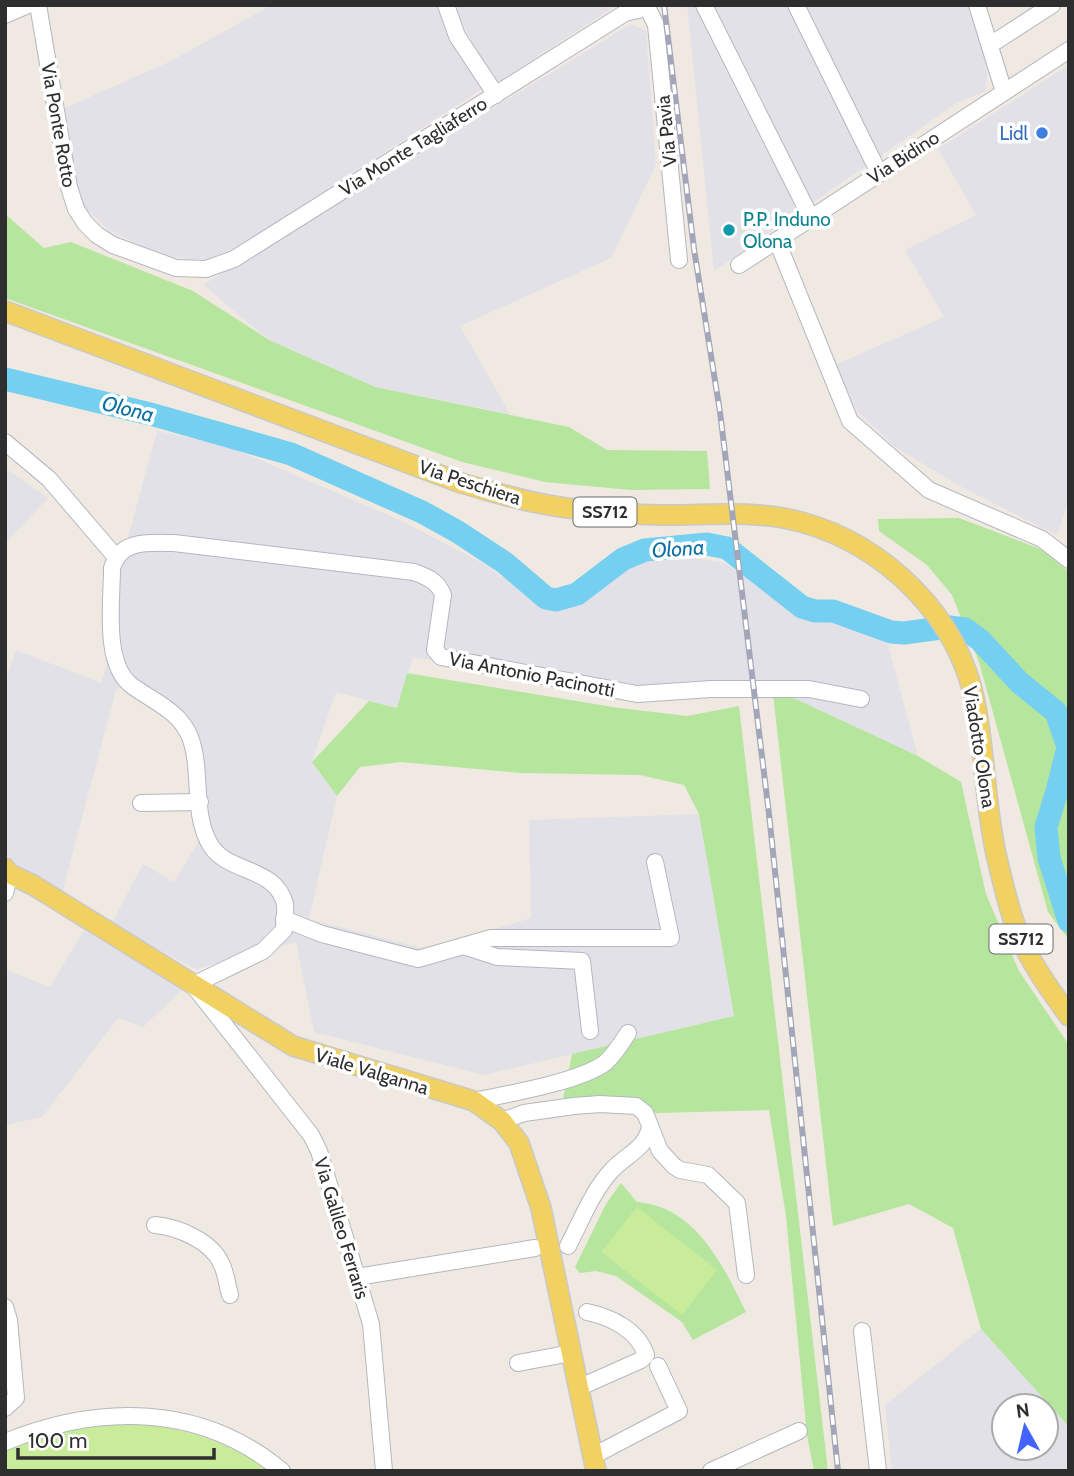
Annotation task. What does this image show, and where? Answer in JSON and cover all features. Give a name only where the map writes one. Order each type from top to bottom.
[{"type":"main road","name":"Via Peschiera","points":[[5,311],[461,483],[539,504],[604,512],[661,515],[765,515],[817,527],[846,539],[877,558],[906,582],[931,609]]},
{"type":"main road","name":"Viadotto Olona","points":[[931,609],[959,653],[975,700],[996,853],[1017,931],[1038,970],[1069,1016]]},
{"type":"main road","name":"Viale Valganna","points":[[7,878],[293,1046],[474,1101],[502,1121],[519,1143],[541,1208],[594,1463]]},
{"type":"street","points":[[5,15],[28,5]]},
{"type":"street","name":"Via Ponte Rotto","points":[[38,5],[66,172],[76,209],[91,230],[104,240],[176,268]]},
{"type":"street","points":[[446,5],[457,36],[496,95]]},
{"type":"street","points":[[704,5],[811,218]]},
{"type":"street","points":[[796,5],[879,173]]},
{"type":"street","points":[[977,5],[1004,92]]},
{"type":"street","points":[[990,45],[1052,5]]},
{"type":"street","name":"Via Monte Tagliaferro","points":[[176,268],[206,269],[234,259],[625,13],[646,7]]},
{"type":"street","name":"Via Pavia","points":[[646,7],[656,25],[680,260]]},
{"type":"street","name":"Via Bidino","points":[[739,265],[1069,50]]},
{"type":"street","points":[[778,241],[850,421],[929,490],[1042,539],[1069,560]]},
{"type":"street","points":[[5,442],[49,480],[115,556],[111,568],[112,649],[118,668],[129,684],[164,706],[180,720],[190,736],[205,831],[212,848],[228,860],[261,874],[274,885],[285,903],[284,930],[263,951],[193,985]]},
{"type":"street","name":"Via Antonio Pacinotti","points":[[115,556],[141,543],[174,542],[414,572],[432,579],[443,594],[435,650],[441,657],[637,694],[711,689],[809,689],[861,699]]},
{"type":"street","points":[[141,803],[200,802]]},
{"type":"street","points":[[284,919],[322,934],[418,959],[491,938],[671,938],[655,862]]},
{"type":"street","points":[[463,946],[497,957],[582,961],[590,1031]]},
{"type":"street","name":"Via Galileo Ferraris","points":[[193,985],[311,1135],[320,1151],[371,1324],[384,1471]]},
{"type":"street","points":[[474,1101],[580,1076],[604,1064],[619,1049],[628,1033]]},
{"type":"street","points":[[502,1121],[524,1113],[600,1104],[636,1106],[645,1113],[660,1150],[674,1166],[680,1170],[708,1175],[737,1203],[746,1275]]},
{"type":"street","points":[[568,1246],[602,1183],[613,1168],[645,1143],[650,1124]]},
{"type":"street","points":[[155,1225],[169,1226],[210,1246],[221,1262],[230,1296]]},
{"type":"street","points":[[357,1277],[535,1248]]},
{"type":"street","points":[[5,1307],[9,1320],[16,1398],[6,1404]]},
{"type":"street","points":[[578,1388],[641,1360],[646,1355],[638,1340],[621,1324],[587,1312]]},
{"type":"street","points":[[862,1331],[878,1471]]},
{"type":"street","points":[[518,1363],[571,1353]]},
{"type":"street","name":"Viale Valganna","points":[[594,1463],[679,1410],[658,1366]]},
{"type":"street","points":[[5,1442],[63,1422],[94,1416],[159,1418],[189,1424],[246,1445],[282,1471]]},
{"type":"street","points":[[712,1471],[799,1430]]},
{"type":"shaded area","points":[[272,5],[436,5],[451,40],[484,88],[236,248],[206,259],[190,259],[162,255],[110,231],[81,205],[65,108],[171,61]]},
{"type":"shaded area","points":[[455,5],[617,5],[496,83],[461,22]]},
{"type":"shaded area","points":[[687,5],[968,5],[988,61],[986,91],[957,103],[714,271]]},
{"type":"shaded area","points":[[631,24],[646,31],[656,165],[611,258],[460,326],[510,414],[375,387],[269,340],[203,285]]},
{"type":"shaded area","points":[[1069,65],[1069,500],[1057,535],[965,489],[895,447],[857,411],[835,365],[944,317],[905,250],[976,215],[938,149]]},
{"type":"shaded area","points":[[157,431],[227,446],[398,519],[484,564],[540,604],[579,601],[633,566],[673,554],[725,563],[800,612],[886,638],[918,756],[785,694],[637,693],[413,657],[397,708],[336,692],[312,761],[337,796],[309,919],[429,950],[531,918],[529,820],[699,814],[734,1016],[484,1075],[314,1032],[296,942],[196,969],[111,925],[143,864],[174,882],[205,831],[190,736],[131,683],[116,690],[61,897],[32,879],[5,852],[5,682],[16,650],[101,683],[112,649],[112,568],[125,549]]},
{"type":"shaded area","points":[[5,468],[48,498],[5,543]]},
{"type":"shaded area","points":[[84,930],[182,990],[143,1027],[118,1018],[42,1117],[5,1125],[5,969],[50,987]]},
{"type":"shaded area","points":[[981,1329],[1038,1392],[990,1392],[990,1462],[1060,1462],[1060,1417],[1069,1427],[1069,1471],[892,1471],[885,1405]]},
{"type":"green space","points":[[5,214],[44,248],[71,242],[193,291],[269,340],[375,387],[569,427],[607,450],[707,451],[710,489],[631,490],[545,482],[462,462],[5,298]]},
{"type":"green space","points":[[959,518],[1043,550],[1069,572],[1069,940],[1048,912],[979,662],[952,595],[927,565],[879,531],[878,519]]},
{"type":"green space","points":[[407,673],[619,708],[687,716],[739,706],[828,1471],[814,1471],[807,1435],[786,1216],[769,1110],[618,1114],[617,1098],[563,1099],[572,1054],[734,1016],[699,814],[684,785],[640,775],[522,773],[401,762],[360,767],[337,796],[312,762],[369,701],[397,708]]},
{"type":"green space","points":[[773,694],[785,694],[918,756],[961,782],[986,894],[1019,971],[1069,1045],[1069,1427],[1060,1417],[1060,1392],[1038,1392],[981,1329],[953,1228],[909,1204],[833,1226]]},
{"type":"green space","points":[[621,1183],[637,1202],[657,1206],[675,1214],[691,1226],[717,1258],[746,1312],[693,1340],[682,1322],[616,1276],[596,1271],[580,1273],[575,1267],[606,1204]]},
{"type":"green space","points":[[637,1207],[717,1270],[682,1315],[601,1252]]},
{"type":"green space","points":[[125,1422],[164,1427],[201,1436],[236,1451],[270,1471],[5,1471],[5,1451],[63,1430]]},
{"type":"waterway","name":"Olona","points":[[5,379],[154,415],[291,454],[422,512],[458,532],[505,563],[546,598],[556,600],[577,594],[623,559],[645,550],[707,544],[727,548],[802,607],[815,611],[833,611],[891,632],[904,633],[949,627],[965,629],[980,640],[1020,683],[1056,712],[1068,747],[1046,827],[1049,858],[1069,921]]},
{"type":"railway","points":[[664,5],[694,249],[720,412],[769,814],[838,1471]]},
{"type":"place","name":"Lidl","points":[[1042,133]]},
{"type":"place","name":"P.P. Induno Olona","points":[[729,230]]}]
